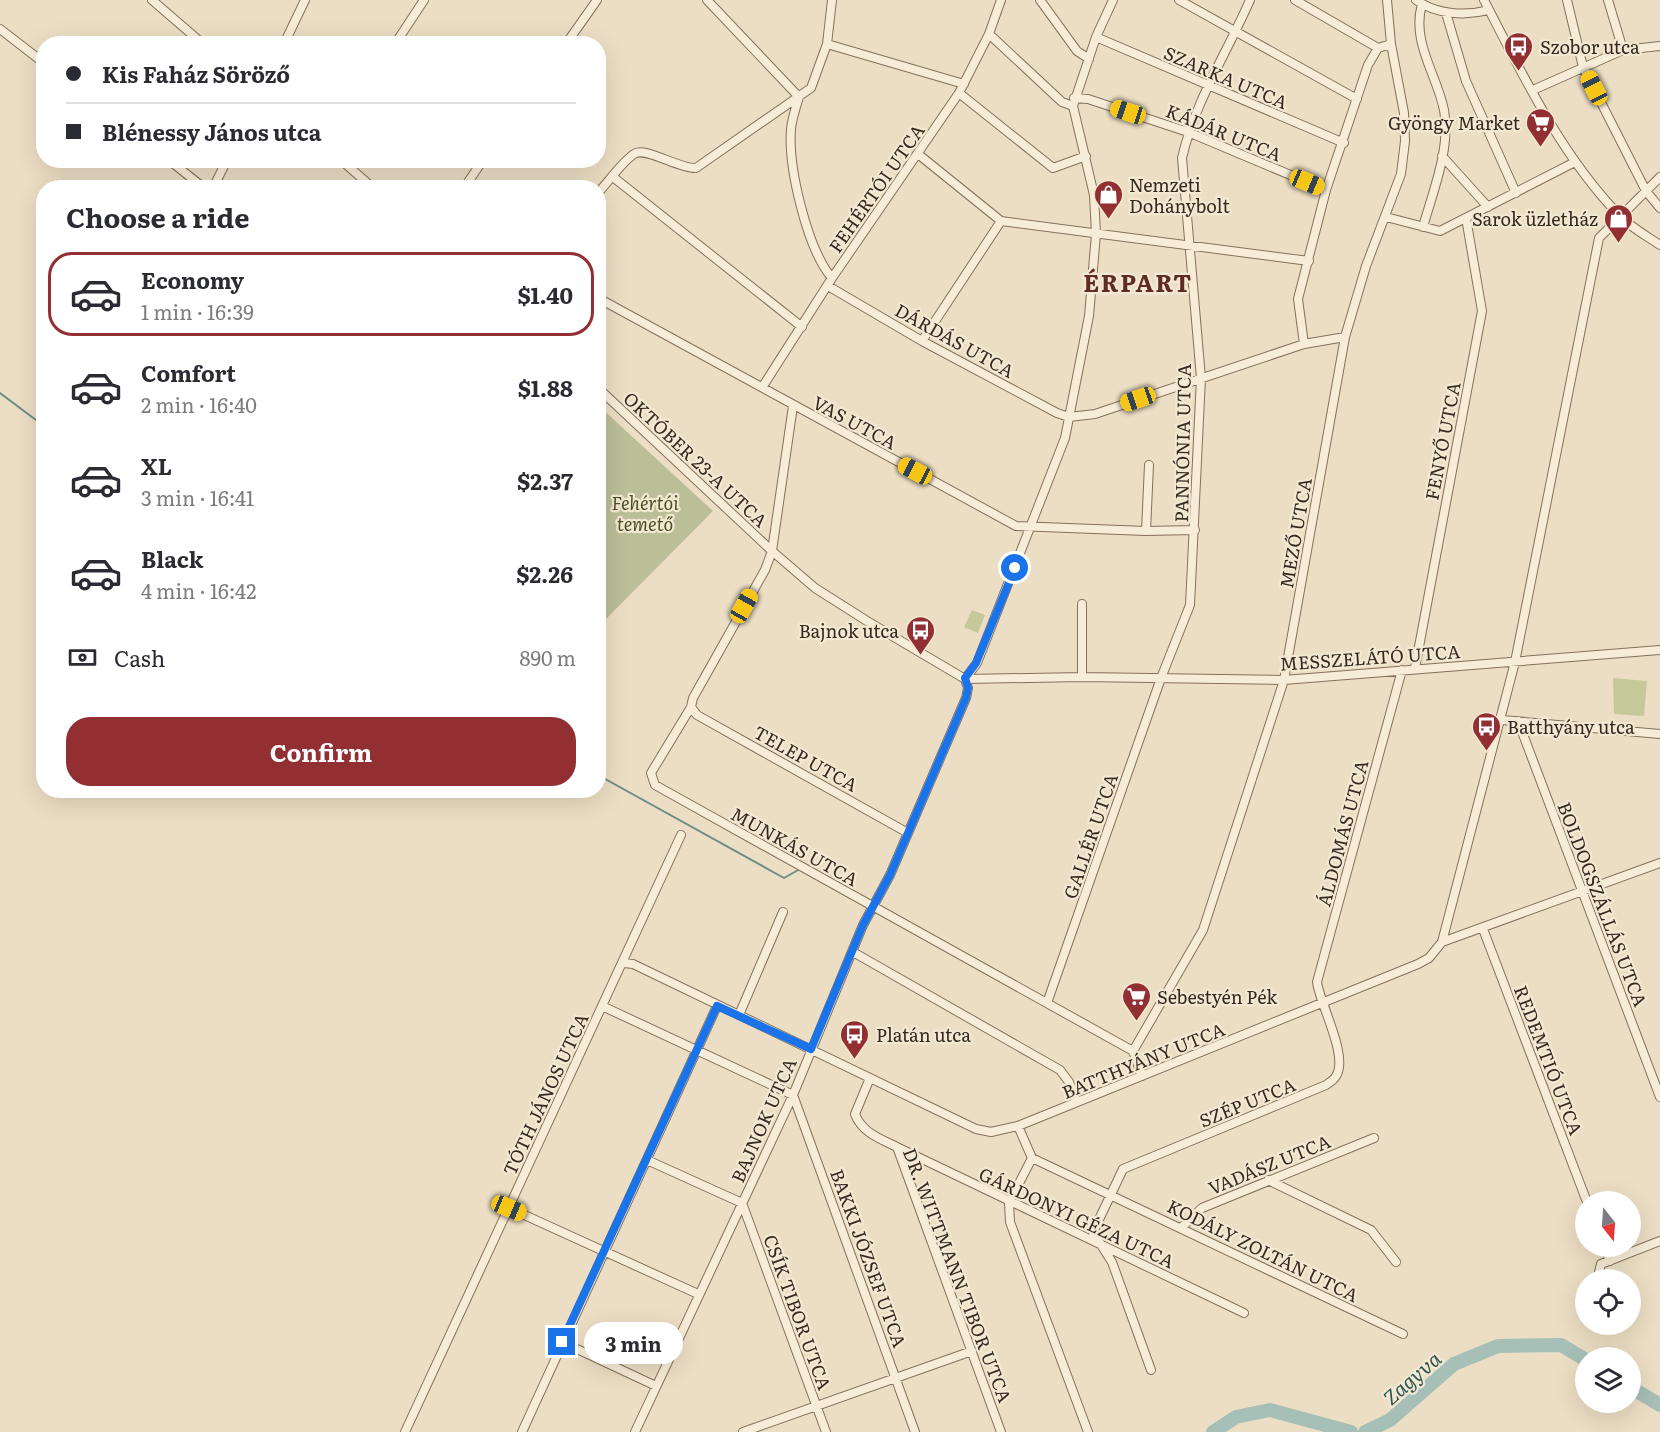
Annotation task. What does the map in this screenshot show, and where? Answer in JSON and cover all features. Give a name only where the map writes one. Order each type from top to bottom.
[{"type":"street","points":[[152,0],[194,36]]},
{"type":"street","points":[[288,36],[305,0]]},
{"type":"street","points":[[400,36],[424,0]]},
{"type":"street","points":[[572,36],[597,0]]},
{"type":"street","points":[[706,0],[799,97]]},
{"type":"street","points":[[606,184],[634,153],[643,152],[686,168],[696,168],[811,88],[827,44],[832,0]]},
{"type":"street","name":"FEHÉRTÓI UTCA","points":[[763,386],[830,282],[959,93],[988,34],[1001,0]]},
{"type":"street","points":[[1040,0],[1077,51],[1089,59]]},
{"type":"street","points":[[988,34],[1062,102],[1074,102],[1096,37],[1113,0]]},
{"type":"street","points":[[1179,0],[1236,34],[1357,99]]},
{"type":"street","name":"PANNÓNIA UTCA","points":[[1161,678],[1190,605],[1195,530],[1201,378],[1182,158],[1188,132],[1207,86],[1236,34],[1250,0]]},
{"type":"street","points":[[1295,0],[1378,48]]},
{"type":"street","name":"MEZŐ UTCA","points":[[1133,1051],[1203,930],[1284,680],[1345,337],[1366,266],[1401,174],[1405,141],[1404,113],[1391,44],[1387,0]]},
{"type":"street","points":[[1484,0],[1575,162],[1620,217],[1660,245]]},
{"type":"street","points":[[1568,0],[1583,67],[1646,191],[1660,208]]},
{"type":"street","points":[[1608,0],[1623,50]]},
{"type":"street","points":[[1423,227],[1442,156],[1444,112],[1422,42],[1419,2],[1446,12],[1476,13],[1489,10]]},
{"type":"street","points":[[1446,12],[1466,81],[1516,193]]},
{"type":"street","points":[[0,29],[36,57]]},
{"type":"street","name":"SZARKA UTCA","points":[[1096,37],[1344,143]]},
{"type":"street","points":[[827,44],[964,84]]},
{"type":"street","points":[[1304,344],[1298,300],[1326,190],[1344,143],[1368,65],[1378,48],[1391,44]]},
{"type":"street","points":[[1533,90],[1623,50],[1660,46]]},
{"type":"street","points":[[959,93],[1053,168],[1086,156]]},
{"type":"street","points":[[799,97],[791,127],[793,159],[807,233],[830,282]]},
{"type":"street","name":"KÁDÁR UTCA","points":[[1074,102],[1088,99],[1188,132],[1326,190]]},
{"type":"street","name":"BAJNOK UTCA","points":[[635,1432],[793,1095],[852,952],[908,833],[966,698],[968,688],[965,678],[976,663],[1065,438],[1089,316],[1096,234],[1094,195],[1074,102]]},
{"type":"street","points":[[918,154],[1001,221],[1309,261]]},
{"type":"street","points":[[1442,156],[1488,207]]},
{"type":"street","points":[[1386,217],[1440,231],[1575,162]]},
{"type":"street","points":[[179,168],[194,180]]},
{"type":"street","points":[[350,168],[364,180]]},
{"type":"street","points":[[613,177],[802,327]]},
{"type":"street","points":[[1442,942],[1502,720],[1515,662],[1595,252],[1599,238],[1660,177]]},
{"type":"street","name":"FENYŐ UTCA","points":[[1415,668],[1482,311],[1466,218]]},
{"type":"street","points":[[922,341],[1001,221]]},
{"type":"street","name":"DÁRDÁS UTCA","points":[[830,282],[922,341],[1069,417]]},
{"type":"street","name":"VAS UTCA","points":[[606,302],[1016,526],[1146,531],[1195,530]]},
{"type":"street","points":[[1069,417],[1095,414],[1304,344],[1345,337]]},
{"type":"street","name":"OKTÓBER 23-A UTCA","points":[[606,395],[772,551],[815,588],[965,678]]},
{"type":"street","points":[[691,707],[693,698],[765,570],[772,551],[793,406]]},
{"type":"street","points":[[1146,531],[1149,465]]},
{"type":"street","points":[[1082,604],[1082,677]]},
{"type":"street","name":"MESSZELÁTÓ UTCA","points":[[965,678],[1284,680],[1660,650]]},
{"type":"street","name":"ÁLDOMÁS UTCA","points":[[1322,1004],[1317,982],[1402,670]]},
{"type":"street","name":"GALLÉR UTCA","points":[[1047,1003],[1161,678]]},
{"type":"street","name":"TELEP UTCA","points":[[691,707],[696,715],[908,833]]},
{"type":"street","name":"MUNKÁS UTCA","points":[[691,707],[651,773],[655,785],[1133,1051]]},
{"type":"street","points":[[1502,720],[1660,734]]},
{"type":"street","name":"BOLDOGSZÁLLÁS UTCA","points":[[1518,722],[1660,1097]]},
{"type":"street","name":"TÓTH JÁNOS UTCA","points":[[405,1432],[617,971],[624,963],[681,835]]},
{"type":"street","points":[[1442,942],[1660,863]]},
{"type":"street","points":[[739,1016],[783,912]]},
{"type":"street","name":"REDEMTIÓ UTCA","points":[[1483,929],[1583,1191]]},
{"type":"street","name":"BATTHYÁNY UTCA","points":[[624,963],[633,964],[976,1129],[991,1132],[1018,1126],[1418,964],[1429,958],[1442,942]]},
{"type":"street","points":[[852,952],[1059,1070],[1069,1082],[1077,1102]]},
{"type":"street","name":"SZÉP UTCA","points":[[1098,1243],[1093,1233],[1123,1169],[1326,1086],[1336,1077],[1339,1067],[1337,1045],[1322,1004]]},
{"type":"street","points":[[602,1006],[793,1095]]},
{"type":"street","points":[[522,1432],[717,1006]]},
{"type":"street","points":[[1133,1051],[1142,1076]]},
{"type":"street","name":"DR. WITTMANN TIBOR UTCA","points":[[870,1078],[855,1114],[859,1123],[867,1131],[897,1148],[1001,1432]]},
{"type":"street","name":"BAKKI JÓZSEF UTCA","points":[[793,1095],[915,1432]]},
{"type":"street","points":[[1018,1126],[1032,1158],[1110,1193]]},
{"type":"street","name":"VADÁSZ UTCA","points":[[1182,1228],[1202,1208],[1374,1138]]},
{"type":"street","name":"GÁRDONYI GÉZA UTCA","points":[[897,1148],[1244,1313]]},
{"type":"street","points":[[1032,1158],[1009,1203],[1010,1222],[1088,1432]]},
{"type":"street","points":[[647,1160],[742,1203]]},
{"type":"street","points":[[1268,1180],[1371,1230],[1396,1262]]},
{"type":"street","name":"KODÁLY ZOLTÁN UTCA","points":[[1110,1193],[1403,1334]]},
{"type":"street","name":"CSÍK TIBOR UTCA","points":[[742,1203],[826,1432]]},
{"type":"street","points":[[509,1208],[698,1294]]},
{"type":"street","points":[[1600,1269],[1601,1264],[1660,1241]]},
{"type":"street","points":[[1098,1243],[1112,1262],[1151,1370]]},
{"type":"street","points":[[1608,1257],[1610,1261]]},
{"type":"street","points":[[562,1342],[656,1386]]},
{"type":"street","points":[[743,1432],[972,1352]]},
{"type":"green space","name":"Fehértói temető","points":[[606,412],[713,511],[606,619]]},
{"type":"green space","points":[[972,610],[985,615],[978,633],[964,627]]},
{"type":"green space","points":[[1613,678],[1647,681],[1644,716],[1614,714]]},
{"type":"waterway","points":[[0,393],[36,420]]},
{"type":"waterway","points":[[606,779],[784,878],[800,869]]},
{"type":"waterway","name":"Zagyva","points":[[1365,1432],[1390,1420],[1454,1364],[1498,1346],[1561,1345],[1575,1353]]},
{"type":"waterway","name":"Zagyva","points":[[1641,1394],[1660,1405]]},
{"type":"waterway","name":"Zagyva","points":[[1213,1432],[1236,1417],[1270,1410],[1351,1432]]},
{"type":"place","name":"Szobor utca","points":[[1519,72]]},
{"type":"place","name":"Gyöngy Market","points":[[1541,148]]},
{"type":"place","name":"Nemzeti Dohánybolt","points":[[1108,220]]},
{"type":"place","name":"Sarok üzletház","points":[[1619,244]]},
{"type":"place","name":"Bajnok utca","points":[[920,656]]},
{"type":"place","name":"Batthyány utca","points":[[1486,752]]},
{"type":"place","name":"Sebestyén Pék","points":[[1136,1022]]},
{"type":"place","name":"Platán utca","points":[[855,1060]]},
{"type":"district","name":"ÉRPART","points":[[1138,281]]},
{"type":"route","points":[[562,1342],[717,1006],[811,1049],[863,925],[890,875],[966,698],[968,688],[965,678],[976,663],[1015,568]]}]
